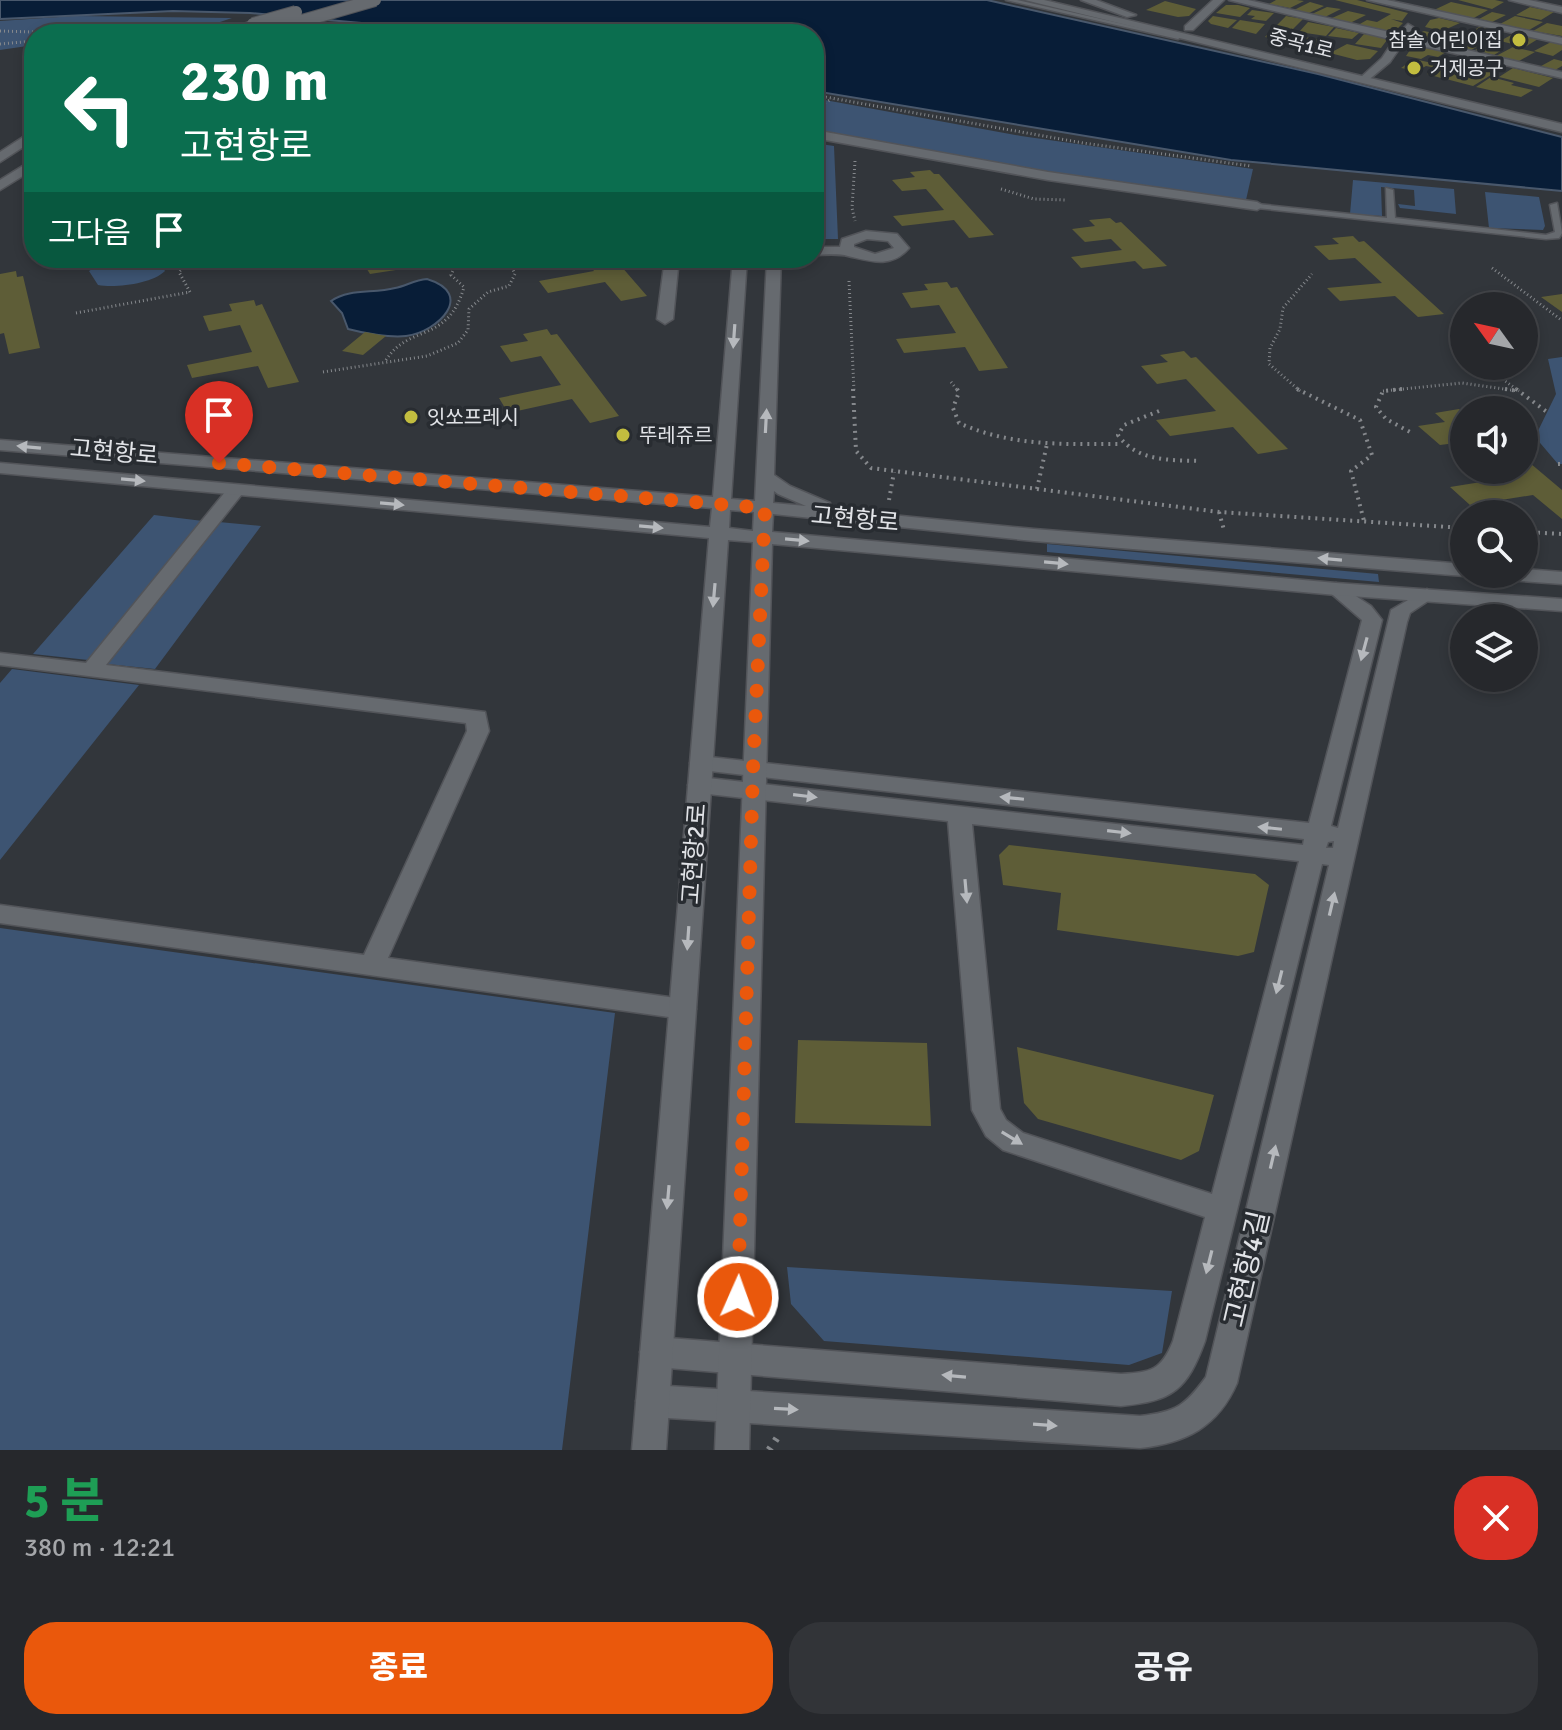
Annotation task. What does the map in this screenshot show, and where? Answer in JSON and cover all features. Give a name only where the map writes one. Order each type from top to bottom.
[{"type":"street","points":[[270,24],[340,0]]},
{"type":"street","points":[[291,24],[375,0]]},
{"type":"street","name":"중곡1로","points":[[1030,0],[1562,118]]},
{"type":"street","name":"중곡1로","points":[[1065,0],[1189,28],[1562,128]]},
{"type":"street","points":[[1086,0],[1131,15]]},
{"type":"street","points":[[1189,28],[1219,0]]},
{"type":"street","points":[[1234,0],[1562,75]]},
{"type":"street","points":[[1372,0],[1562,41]]},
{"type":"street","points":[[1370,75],[1401,39],[1428,0]]},
{"type":"street","points":[[1514,0],[1562,10]]},
{"type":"street","points":[[824,136],[1034,174],[1257,206]]},
{"type":"street","points":[[0,158],[24,141]]},
{"type":"street","points":[[0,186],[24,170]]},
{"type":"street","points":[[824,244],[848,247],[859,256],[878,258],[895,254],[902,248],[892,237],[866,235],[848,247],[824,250]]},
{"type":"street","points":[[665,319],[670,268]]},
{"type":"street","name":"고현항2로","points":[[649,1450],[739,268]]},
{"type":"street","points":[[732,1450],[774,268]]},
{"type":"street","name":"고현항로","points":[[0,445],[720,503],[1034,535],[1450,569]]},
{"type":"street","name":"고현항로","points":[[0,468],[1336,589],[1562,605]]},
{"type":"street","points":[[764,476],[784,490],[824,507],[996,523],[1034,535]]},
{"type":"street","points":[[92,669],[236,490]]},
{"type":"street","points":[[1538,576],[1562,578]]},
{"type":"street","name":"고현항4길","points":[[656,1352],[1121,1390],[1159,1387],[1179,1370],[1372,620],[1336,589]]},
{"type":"street","name":"고현항4길","points":[[652,1401],[1140,1432],[1178,1428],[1202,1411],[1221,1383],[1400,615],[1410,604],[1427,595]]},
{"type":"street","points":[[0,659],[463,714],[479,719],[478,731],[373,964]]},
{"type":"street","points":[[700,774],[1345,847]]},
{"type":"street","points":[[754,780],[959,813],[1314,843]]},
{"type":"street","points":[[959,813],[986,1110],[996,1128],[1013,1142],[1222,1210]]},
{"type":"street","points":[[0,914],[683,1009]]},
{"type":"lane","points":[[1009,0],[1231,46]]},
{"type":"lane","points":[[1389,190],[1391,221]]},
{"type":"lane","points":[[1257,206],[1550,237],[1559,232],[1554,205]]},
{"type":"path","points":[[0,31],[24,32]]},
{"type":"path","points":[[0,44],[24,42]]},
{"type":"path","points":[[824,97],[1083,143],[1251,166]]},
{"type":"path","points":[[824,103],[833,98]]},
{"type":"path","points":[[866,161],[853,161],[852,208],[856,225],[866,235]]},
{"type":"path","points":[[998,188],[1034,199],[1076,200]]},
{"type":"path","points":[[76,313],[190,292],[179,272],[182,268]]},
{"type":"path","points":[[386,360],[396,344],[419,339],[451,318],[462,301],[464,287],[451,275],[454,268]]},
{"type":"path","points":[[323,372],[427,356],[458,343],[468,330],[469,309],[488,292],[509,286],[515,274],[512,268]]},
{"type":"path","points":[[1492,268],[1560,319]]},
{"type":"path","points":[[1312,274],[1283,308],[1280,329],[1270,348],[1269,364],[1281,379],[1360,420],[1372,455],[1351,471],[1364,521]]},
{"type":"path","points":[[849,281],[856,451],[871,468],[1219,512],[1450,527]]},
{"type":"path","points":[[1504,380],[1547,412]]},
{"type":"path","points":[[951,382],[959,392],[953,408],[959,423],[978,433],[1007,441],[1122,444],[1166,460],[1201,461]]},
{"type":"path","points":[[1412,433],[1386,419],[1376,407],[1383,391],[1462,383],[1518,391]]},
{"type":"path","points":[[1122,444],[1118,435],[1124,425],[1159,411]]},
{"type":"path","points":[[1037,489],[1047,444]]},
{"type":"path","points":[[889,500],[894,472]]},
{"type":"path","points":[[1219,512],[1226,536]]},
{"type":"path","points":[[1538,533],[1562,534]]},
{"type":"path","points":[[769,1450],[778,1436]]},
{"type":"shaded area","points":[[0,0],[987,0],[1318,74],[1562,137],[1562,191],[1231,160],[824,93],[824,24],[372,24],[250,13],[173,11],[0,19]]},
{"type":"shaded area","points":[[74,16],[232,18],[214,24],[24,24],[24,46],[0,50],[0,21]]},
{"type":"shaded area","points":[[824,100],[1021,136],[1253,169],[1246,200],[1070,176],[824,131]]},
{"type":"shaded area","points":[[824,144],[834,146],[838,239],[824,239]]},
{"type":"shaded area","points":[[1353,180],[1454,189],[1456,214],[1400,208],[1398,204],[1415,206],[1414,190],[1381,187],[1382,216],[1350,214]]},
{"type":"shaded area","points":[[1485,192],[1539,197],[1545,226],[1543,230],[1489,228]]},
{"type":"shaded area","points":[[94,268],[163,268],[165,271],[143,282],[114,286],[98,285],[89,271]]},
{"type":"shaded area","points":[[427,279],[449,294],[447,312],[430,328],[406,336],[385,336],[348,329],[342,313],[331,301],[346,294],[387,290]]},
{"type":"shaded area","points":[[1562,357],[1562,464],[1558,464],[1538,441],[1538,431],[1556,394],[1548,359]]},
{"type":"shaded area","points":[[154,515],[203,521],[88,660],[33,654]]},
{"type":"shaded area","points":[[219,522],[261,526],[155,669],[107,664]]},
{"type":"shaded area","points":[[1047,544],[1378,574],[1379,582],[1047,552]]},
{"type":"shaded area","points":[[12,669],[139,685],[0,860],[0,683]]},
{"type":"shaded area","points":[[0,928],[615,1013],[562,1450],[0,1450]]},
{"type":"shaded area","points":[[787,1267],[1172,1291],[1162,1353],[1129,1365],[824,1341],[791,1304]]},
{"type":"building","points":[[1276,0],[1304,1],[1290,8],[1269,4]]},
{"type":"building","points":[[1335,0],[1357,0],[1408,13],[1402,21],[1391,19],[1403,23],[1396,30],[1383,30],[1358,25],[1367,20],[1377,22],[1391,14]]},
{"type":"building","points":[[1458,0],[1495,0],[1504,2],[1492,9]]},
{"type":"building","points":[[1165,1],[1196,9],[1189,16],[1178,17],[1146,10]]},
{"type":"building","points":[[1310,2],[1324,6],[1309,13],[1294,10]]},
{"type":"building","points":[[1451,2],[1488,10],[1472,19],[1434,10]]},
{"type":"building","points":[[1226,5],[1250,8],[1240,17],[1216,13]]},
{"type":"building","points":[[1327,7],[1341,9],[1325,17],[1312,14]]},
{"type":"building","points":[[1530,7],[1554,12],[1541,20],[1516,15]]},
{"type":"building","points":[[1252,10],[1274,13],[1266,21],[1251,19],[1255,16],[1247,15]]},
{"type":"building","points":[[1348,11],[1366,15],[1350,23],[1332,18]]},
{"type":"building","points":[[1492,12],[1506,15],[1492,22],[1479,19]]},
{"type":"building","points":[[1213,16],[1237,20],[1228,28],[1211,24],[1208,21]]},
{"type":"building","points":[[1286,16],[1303,19],[1293,29],[1276,26]]},
{"type":"building","points":[[1515,16],[1543,22],[1529,30],[1500,24]]},
{"type":"building","points":[[1439,18],[1460,23],[1442,31],[1425,27],[1430,20]]},
{"type":"building","points":[[1240,20],[1265,24],[1256,34],[1232,28]]},
{"type":"building","points":[[1308,22],[1334,27],[1326,36],[1299,32]]},
{"type":"building","points":[[1547,23],[1562,26],[1562,36],[1533,31]]},
{"type":"building","points":[[1274,27],[1294,30],[1283,41],[1265,37]]},
{"type":"building","points":[[1479,27],[1504,32],[1471,50],[1452,45]]},
{"type":"building","points":[[1336,28],[1359,33],[1352,39],[1328,36]]},
{"type":"building","points":[[1424,31],[1458,38],[1448,44],[1415,35]]},
{"type":"building","points":[[1364,34],[1387,40],[1381,48],[1355,44]]},
{"type":"building","name":"참솔 어린이집","points":[[1513,34],[1538,39],[1525,47],[1500,41]]},
{"type":"building","points":[[1297,36],[1323,40],[1314,49],[1289,43]]},
{"type":"building","points":[[1491,42],[1500,44],[1493,48],[1502,50],[1494,55],[1475,50]]},
{"type":"building","points":[[1551,42],[1562,44],[1562,50],[1553,56],[1534,51]]},
{"type":"building","points":[[1347,44],[1378,51],[1370,59],[1357,60],[1330,53]]},
{"type":"building","points":[[1412,47],[1446,52],[1438,57],[1428,55],[1421,59],[1406,56]]},
{"type":"building","points":[[1513,47],[1535,52],[1519,61],[1496,56]]},
{"type":"building","points":[[1414,59],[1455,68],[1441,78],[1427,74],[1436,68],[1426,66],[1417,71],[1401,68]]},
{"type":"building","points":[[1554,59],[1562,61],[1562,66],[1555,70],[1541,66]]},
{"type":"building","points":[[1477,61],[1504,67],[1473,86],[1446,79]]},
{"type":"building","points":[[1513,68],[1553,78],[1539,87],[1499,77]]},
{"type":"building","points":[[1491,77],[1533,90],[1521,97],[1476,87]]},
{"type":"building","points":[[930,170],[939,174],[994,235],[969,238],[954,220],[902,226],[893,216],[944,210],[926,189],[902,191],[892,180],[915,177],[910,172]]},
{"type":"building","points":[[1110,218],[1116,223],[1121,222],[1167,266],[1143,269],[1135,261],[1081,268],[1071,257],[1122,250],[1111,239],[1085,242],[1072,229],[1095,226],[1089,220]]},
{"type":"building","points":[[1353,236],[1359,242],[1364,241],[1444,314],[1418,317],[1395,296],[1340,301],[1327,288],[1382,283],[1355,258],[1329,260],[1314,246],[1339,244],[1332,238]]},
{"type":"building","points":[[366,268],[396,270],[370,274]]},
{"type":"building","points":[[592,268],[623,268],[647,296],[621,301],[605,282],[548,293],[539,281],[594,271]]},
{"type":"building","points":[[16,271],[17,277],[23,276],[40,348],[9,354],[4,333],[0,334],[0,274]]},
{"type":"building","points":[[947,282],[951,288],[957,287],[1008,368],[979,371],[965,347],[904,353],[896,339],[956,333],[939,305],[911,308],[902,293],[928,290],[924,284]]},
{"type":"building","points":[[1562,294],[1562,312],[1541,297]]},
{"type":"building","points":[[254,300],[256,306],[262,304],[299,382],[268,388],[258,366],[192,378],[187,365],[252,352],[240,325],[209,331],[203,316],[232,311],[229,304]]},
{"type":"building","points":[[547,329],[551,335],[557,334],[619,416],[590,423],[572,399],[508,413],[499,398],[561,385],[541,356],[511,362],[500,346],[528,341],[523,334]]},
{"type":"building","points":[[365,332],[386,336],[363,355],[342,351]]},
{"type":"building","points":[[1184,351],[1191,358],[1196,357],[1288,449],[1258,454],[1233,427],[1170,436],[1156,420],[1216,411],[1186,379],[1157,384],[1141,366],[1168,362],[1160,355]]},
{"type":"building","points":[[1450,410],[1450,444],[1440,445],[1418,426],[1445,422],[1435,413]]},
{"type":"building","points":[[1538,470],[1562,490],[1562,519],[1533,495],[1502,500],[1464,500],[1450,487],[1538,484]]},
{"type":"building","points":[[1009,845],[1255,874],[1269,885],[1254,952],[1238,956],[1057,930],[1061,893],[1003,885],[999,855]]},
{"type":"building","points":[[798,1040],[927,1043],[931,1126],[795,1123]]},
{"type":"building","points":[[1017,1047],[1214,1095],[1199,1151],[1181,1160],[1038,1119],[1024,1103]]},
{"type":"place","name":"참솔 어린이집","points":[[1519,40]]},
{"type":"place","name":"거제공구","points":[[1414,68]]},
{"type":"place","name":"잇쏘프레시","points":[[411,417]]},
{"type":"place","name":"뚜레쥬르","points":[[623,435]]},
{"type":"route","points":[[219,463],[765,508],[753,769],[738,1297]]}]
